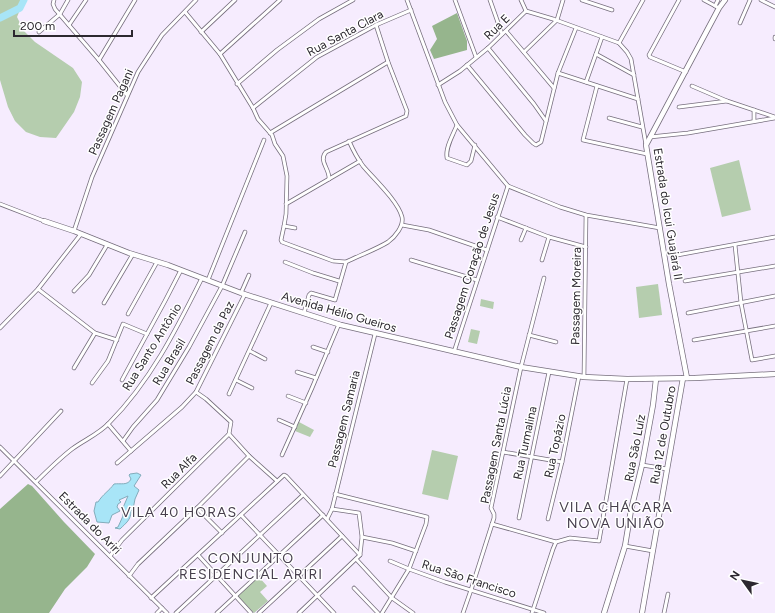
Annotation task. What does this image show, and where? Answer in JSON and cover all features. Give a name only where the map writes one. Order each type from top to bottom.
[{"type":"main road","name":"Estrada do Icui Guajará II","points":[[685,378],[646,145],[686,72],[717,7],[725,0]]},
{"type":"main road","name":"Avenida Hélio Gueiros","points":[[44,221],[243,294],[339,324],[375,334],[521,367],[581,376],[627,379],[775,374]]},
{"type":"main road","name":"Rua 12 de Outubro","points":[[642,613],[667,469],[685,378]]},
{"type":"main road","name":"Rua São Luíz","points":[[604,613],[625,546],[631,510],[642,466],[656,379]]},
{"type":"street","points":[[54,0],[53,5],[100,60],[127,95]]},
{"type":"street","points":[[39,32],[60,14],[68,0]]},
{"type":"street","points":[[69,25],[86,0]]},
{"type":"street","points":[[100,60],[135,0]]},
{"type":"street","name":"Passagem Pagani","points":[[74,231],[92,177],[138,72],[165,31],[196,0]]},
{"type":"street","points":[[201,32],[235,0]]},
{"type":"street","points":[[220,54],[280,0]]},
{"type":"street","points":[[237,84],[277,50],[319,19],[353,0]]},
{"type":"street","points":[[407,0],[438,85],[457,125],[508,186],[540,200],[586,216],[660,228]]},
{"type":"street","points":[[455,0],[476,57]]},
{"type":"street","points":[[490,0],[502,34]]},
{"type":"street","points":[[521,0],[526,11]]},
{"type":"street","points":[[524,52],[557,20],[563,0]]},
{"type":"street","points":[[582,0],[612,10]]},
{"type":"street","points":[[643,0],[619,44],[628,52],[631,59],[646,145]]},
{"type":"street","points":[[679,0],[649,55],[650,57],[686,72]]},
{"type":"street","points":[[704,0],[717,7],[718,0]]},
{"type":"street","points":[[740,22],[750,0]]},
{"type":"street","points":[[761,0],[775,7]]},
{"type":"street","name":"Rua Santa Clara","points":[[253,108],[317,57],[376,25],[411,10]]},
{"type":"street","name":"Rua E","points":[[438,85],[488,48],[526,11],[557,20],[619,44]]},
{"type":"street","points":[[185,12],[220,54],[253,108],[258,119],[272,135],[275,144],[281,152],[285,162],[287,176],[284,226],[280,240],[283,243],[333,261],[346,262],[388,242],[402,225],[402,216],[385,190],[360,161],[349,142]]},
{"type":"street","points":[[329,179],[329,174],[323,159],[326,152],[406,116],[407,111],[388,62],[376,25]]},
{"type":"street","points":[[467,65],[532,143],[538,144],[541,142],[543,137],[558,73],[576,28]]},
{"type":"street","points":[[506,31],[554,88]]},
{"type":"street","points":[[586,82],[602,37]]},
{"type":"street","points":[[488,48],[546,121]]},
{"type":"street","points":[[596,54],[634,75]]},
{"type":"street","points":[[270,133],[388,62]]},
{"type":"street","points":[[558,73],[638,99]]},
{"type":"street","points":[[597,86],[583,140],[647,154]]},
{"type":"street","points":[[692,86],[727,101],[775,117]]},
{"type":"street","points":[[679,107],[727,101]]},
{"type":"street","points":[[754,110],[754,121]]},
{"type":"street","points":[[644,136],[650,137],[688,133],[775,117]]},
{"type":"street","points":[[609,118],[642,128]]},
{"type":"street","points":[[457,125],[448,148],[446,155],[447,158],[467,165],[471,160],[475,145]]},
{"type":"street","points":[[208,280],[264,140]]},
{"type":"street","points":[[286,204],[360,161]]},
{"type":"street","name":"Passagem Coração de Jesus","points":[[454,352],[508,186]]},
{"type":"street","name":"Avenida Hélio Gueiros","points":[[0,204],[44,221]]},
{"type":"street","name":"Passagem Moreira","points":[[581,376],[586,216]]},
{"type":"street","points":[[497,217],[549,237],[586,247]]},
{"type":"street","points":[[402,225],[429,230],[487,250]]},
{"type":"street","points":[[284,226],[295,228]]},
{"type":"street","points":[[521,240],[526,228]]},
{"type":"street","name":"Rua Brasil","points":[[123,440],[160,394],[192,341],[222,286],[245,232]]},
{"type":"street","points":[[0,328],[38,289],[81,234]]},
{"type":"street","points":[[542,260],[549,237]]},
{"type":"street","points":[[672,256],[775,237]]},
{"type":"street","points":[[74,291],[89,275],[107,244]]},
{"type":"street","points":[[735,245],[741,302],[752,360],[775,356]]},
{"type":"street","points":[[104,303],[133,254]]},
{"type":"street","points":[[411,260],[477,280]]},
{"type":"street","points":[[128,314],[157,262]]},
{"type":"street","points":[[285,262],[313,273],[340,281]]},
{"type":"street","points":[[304,313],[309,295],[312,293],[335,300],[346,262]]},
{"type":"street","points":[[685,281],[775,266]]},
{"type":"street","points":[[122,380],[181,270]]},
{"type":"street","name":"Passagem da Paz","points":[[117,463],[182,407],[196,392],[243,294],[249,275]]},
{"type":"street","name":"Rua Santo Antônio","points":[[36,482],[71,449],[108,424],[133,397],[146,379],[176,329],[202,278]]},
{"type":"street","name":"Passagem Santa Lúcia","points":[[463,613],[495,516],[491,508],[521,367],[544,278]]},
{"type":"street","points":[[38,289],[95,333],[116,340]]},
{"type":"street","points":[[688,313],[775,296]]},
{"type":"street","points":[[229,394],[271,303]]},
{"type":"street","points":[[92,383],[108,361],[123,324],[147,334]]},
{"type":"street","points":[[282,455],[306,403],[339,324]]},
{"type":"street","points":[[694,340],[775,326]]},
{"type":"street","points":[[74,368],[95,333]]},
{"type":"street","name":"Passagem Samaria","points":[[327,520],[332,509],[375,334]]},
{"type":"street","points":[[529,336],[556,342]]},
{"type":"street","points":[[312,347],[328,352]]},
{"type":"street","points":[[250,351],[265,359]]},
{"type":"street","points":[[297,372],[316,378]]},
{"type":"street","name":"Rua Turmalina","points":[[519,518],[549,372]]},
{"type":"street","name":"Rua Topázio","points":[[548,519],[581,376]]},
{"type":"street","points":[[492,524],[556,542],[570,538],[599,541],[627,379]]},
{"type":"street","points":[[236,380],[252,388]]},
{"type":"street","points":[[196,392],[231,422],[230,434],[249,456],[277,482]]},
{"type":"street","points":[[288,396],[306,403]]},
{"type":"street","points":[[0,476],[61,411]]},
{"type":"street","points":[[279,420],[295,427]]},
{"type":"street","points":[[108,424],[131,450]]},
{"type":"street","name":"Rua Alfa","points":[[110,556],[122,540],[230,434]]},
{"type":"street","name":"Estrada do Ariri","points":[[0,447],[167,613]]},
{"type":"street","points":[[503,452],[562,462]]},
{"type":"street","points":[[129,576],[138,564],[249,456]]},
{"type":"street","points":[[642,466],[667,469]]},
{"type":"street","points":[[151,598],[284,475],[360,555]]},
{"type":"street","points":[[335,494],[427,518],[409,570],[382,613]]},
{"type":"street","points":[[176,613],[303,495]]},
{"type":"street","points":[[197,508],[222,533]]},
{"type":"street","points":[[298,613],[360,555],[362,537],[359,514],[332,509]]},
{"type":"street","points":[[241,515],[259,536],[334,613]]},
{"type":"street","points":[[217,613],[323,515]]},
{"type":"street","points":[[260,613],[342,536]]},
{"type":"street","points":[[362,537],[377,539],[416,551]]},
{"type":"street","points":[[532,613],[556,542]]},
{"type":"street","points":[[625,546],[653,551]]},
{"type":"street","points":[[198,555],[251,613]]},
{"type":"street","points":[[356,559],[392,598],[413,613]]},
{"type":"street","name":"Rua São Francisco","points":[[390,561],[409,570],[544,613]]},
{"type":"street","points":[[354,588],[378,613]]},
{"type":"street","points":[[664,613],[668,594]]},
{"type":"street","points":[[157,613],[162,608]]},
{"type":"green space","points":[[0,0],[24,0],[17,17],[24,31],[35,42],[73,68],[82,82],[80,97],[74,112],[56,138],[40,137],[26,132],[15,121],[8,107],[0,80]]},
{"type":"green space","points":[[457,13],[467,41],[467,50],[434,59],[430,50],[437,39],[432,26]]},
{"type":"green space","points":[[739,160],[751,210],[722,217],[710,168]]},
{"type":"green space","points":[[658,284],[662,315],[639,318],[636,287]]},
{"type":"green space","points":[[481,299],[494,302],[493,309],[480,306]]},
{"type":"green space","points":[[471,329],[480,331],[477,344],[468,342]]},
{"type":"green space","points":[[299,422],[314,430],[310,437],[295,431]]},
{"type":"green space","points":[[432,450],[458,456],[448,500],[422,494]]},
{"type":"green space","points":[[28,484],[32,486],[95,554],[87,567],[65,589],[49,613],[0,613],[0,509]]},
{"type":"green space","points":[[258,576],[267,586],[260,592],[268,601],[254,613],[237,596]]},
{"type":"water","points":[[137,473],[141,475],[134,486],[139,490],[128,521],[120,529],[115,528],[118,527],[123,516],[122,510],[128,496],[119,500],[121,502],[117,507],[120,511],[112,515],[109,523],[97,522],[94,511],[96,502],[98,502],[114,484],[128,483],[131,479],[129,475]]},
{"type":"waterway","points":[[0,18],[20,8],[24,0]]},
{"type":"district","name":"VILA 40 HORAS","points":[[179,512]]},
{"type":"district","name":"VILA CHÁCARA NOVA UNIÃO","points":[[616,516]]},
{"type":"district","name":"CONJUNTO RESIDENCIAL ARIRI","points":[[251,566]]}]
